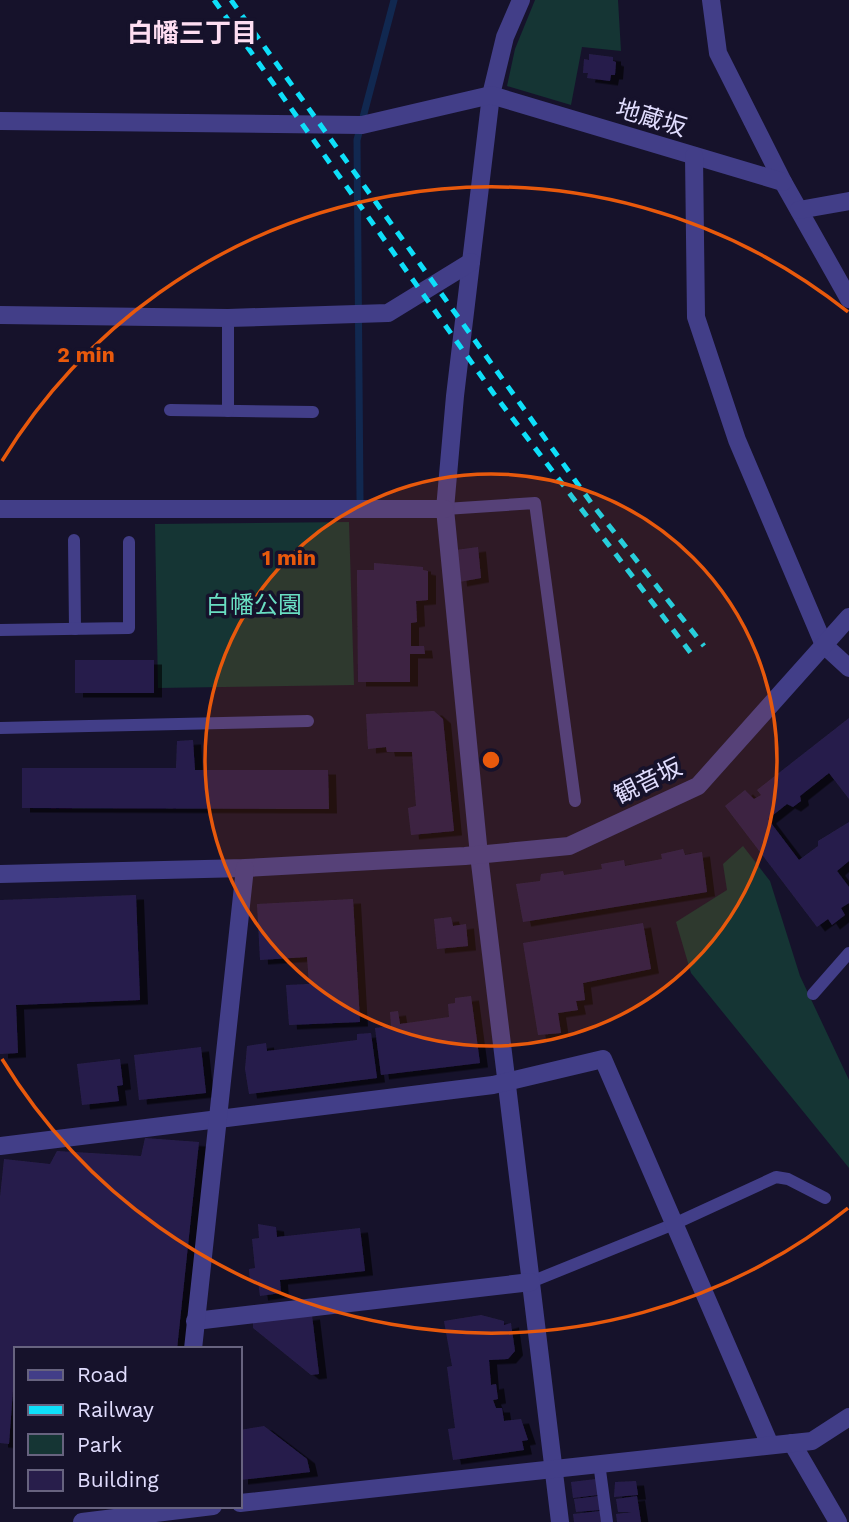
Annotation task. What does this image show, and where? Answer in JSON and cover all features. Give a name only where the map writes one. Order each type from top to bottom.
[{"type":"street","points":[[521,0],[505,37],[471,262],[446,509],[479,855],[560,1522]]},
{"type":"street","points":[[711,0],[718,53],[783,182],[849,299]]},
{"type":"street","points":[[0,121],[362,125],[498,97]]},
{"type":"street","name":"地蔵坂","points":[[498,97],[783,182]]},
{"type":"street","points":[[694,156],[696,317],[737,440],[824,645],[849,668]]},
{"type":"street","points":[[799,210],[849,201]]},
{"type":"street","points":[[0,315],[229,318],[388,313],[471,262]]},
{"type":"street","points":[[0,509],[446,509]]},
{"type":"street","name":"観音坂","points":[[0,874],[245,867],[479,855],[569,846],[698,786],[849,617]]},
{"type":"street","points":[[192,1347],[245,867]]},
{"type":"street","points":[[0,1146],[506,1083],[603,1059],[770,1445]]},
{"type":"street","points":[[195,1321],[531,1282]]},
{"type":"street","points":[[242,1503],[812,1441],[849,1417]]},
{"type":"street","points":[[792,1443],[838,1522]]},
{"type":"street","points":[[82,1522],[202,1508]]},
{"type":"lane","points":[[228,411],[229,318]]},
{"type":"lane","points":[[170,410],[313,412]]},
{"type":"lane","points":[[446,509],[536,503],[575,801]]},
{"type":"lane","points":[[74,540],[75,628]]},
{"type":"lane","points":[[0,630],[129,628],[129,542]]},
{"type":"lane","points":[[0,728],[309,721]]},
{"type":"lane","points":[[813,994],[849,953]]},
{"type":"lane","points":[[531,1282],[674,1224],[776,1177],[788,1179],[825,1198]]},
{"type":"lane","points":[[599,1463],[607,1522]]},
{"type":"green space","points":[[535,0],[618,0],[621,51],[582,47],[571,105],[507,86],[515,49]]},
{"type":"green space","name":"白幡公園","points":[[349,522],[354,685],[158,688],[155,524]]},
{"type":"green space","points":[[743,846],[770,881],[800,976],[849,1080],[849,1168],[691,973],[676,922],[727,890],[723,864]]},
{"type":"building","points":[[589,54],[613,57],[616,62],[615,75],[611,75],[610,81],[587,78],[588,73],[583,73],[584,59],[589,60]]},
{"type":"building","points":[[478,547],[481,578],[459,582],[456,550]]},
{"type":"building","points":[[374,563],[423,567],[423,570],[428,571],[428,600],[416,601],[417,622],[411,623],[411,646],[424,646],[425,654],[410,654],[410,682],[358,682],[357,570],[374,570]]},
{"type":"building","points":[[75,660],[154,660],[154,693],[75,693]]},
{"type":"building","points":[[434,711],[443,719],[454,831],[411,835],[408,808],[416,806],[412,752],[387,752],[386,747],[368,749],[366,714]]},
{"type":"building","points":[[849,718],[849,799],[829,773],[800,796],[801,801],[793,807],[787,804],[768,819],[799,860],[818,846],[818,841],[849,822],[849,861],[837,871],[849,887],[849,903],[841,908],[845,915],[832,925],[828,919],[817,927],[725,806],[745,790],[754,799],[761,795],[757,790]]},
{"type":"building","points":[[193,740],[195,770],[328,770],[329,809],[22,808],[22,768],[176,768],[177,741]]},
{"type":"building","points":[[683,849],[685,855],[702,852],[707,892],[523,922],[516,884],[540,881],[541,874],[563,871],[564,875],[602,869],[601,864],[624,860],[625,866],[662,859],[661,854]]},
{"type":"building","points":[[136,895],[140,1000],[16,1005],[18,1053],[0,1054],[0,900]]},
{"type":"building","points":[[353,899],[360,1022],[289,1025],[286,985],[309,984],[307,957],[260,960],[257,904]]},
{"type":"building","points":[[451,917],[453,926],[466,924],[468,946],[437,949],[434,919]]},
{"type":"building","points":[[643,923],[651,969],[583,983],[585,1000],[576,1001],[578,1010],[558,1013],[561,1033],[538,1035],[523,943]]},
{"type":"building","points":[[471,996],[480,1063],[381,1075],[375,1028],[391,1026],[390,1012],[398,1011],[400,1024],[449,1017],[448,1004],[455,1003],[455,998]]},
{"type":"building","points":[[371,1033],[377,1078],[249,1094],[245,1069],[247,1046],[266,1043],[267,1051],[357,1040],[357,1034]]},
{"type":"building","points":[[201,1047],[206,1093],[139,1100],[134,1055]]},
{"type":"building","points":[[120,1059],[123,1085],[117,1086],[119,1101],[82,1105],[77,1064]]},
{"type":"building","points":[[145,1138],[199,1142],[177,1347],[14,1347],[9,1444],[0,1443],[0,1197],[4,1159],[50,1164],[57,1151],[141,1156]]},
{"type":"building","points":[[258,1224],[276,1227],[277,1237],[360,1228],[365,1271],[280,1280],[281,1293],[260,1296],[258,1281],[250,1282],[249,1269],[255,1268],[252,1239],[259,1238]]},
{"type":"building","points":[[312,1315],[319,1374],[311,1375],[253,1328],[253,1323]]},
{"type":"building","points":[[481,1315],[504,1321],[504,1325],[511,1323],[515,1351],[508,1359],[489,1360],[491,1385],[496,1384],[498,1399],[493,1400],[496,1408],[502,1408],[504,1421],[521,1419],[528,1440],[522,1441],[524,1450],[453,1460],[448,1429],[455,1428],[447,1367],[452,1366],[444,1321]]},
{"type":"building","points":[[264,1426],[307,1459],[310,1472],[242,1480],[242,1430]]},
{"type":"building","points":[[596,1479],[598,1495],[573,1498],[571,1482]]},
{"type":"building","points":[[636,1481],[638,1495],[614,1497],[615,1482]]},
{"type":"building","points":[[598,1496],[600,1510],[576,1512],[574,1499]]},
{"type":"building","points":[[637,1496],[641,1522],[617,1522],[616,1514],[632,1512],[618,1512],[616,1499]]},
{"type":"building","points":[[600,1511],[601,1522],[574,1522],[573,1514]]},
{"type":"waterway","points":[[360,499],[357,140],[394,0]]},
{"type":"railway","points":[[214,0],[494,394],[693,656]]},
{"type":"railway","points":[[231,0],[592,504],[704,646]]},
{"type":"district","name":"白幡三丁目","points":[[192,33]]}]
